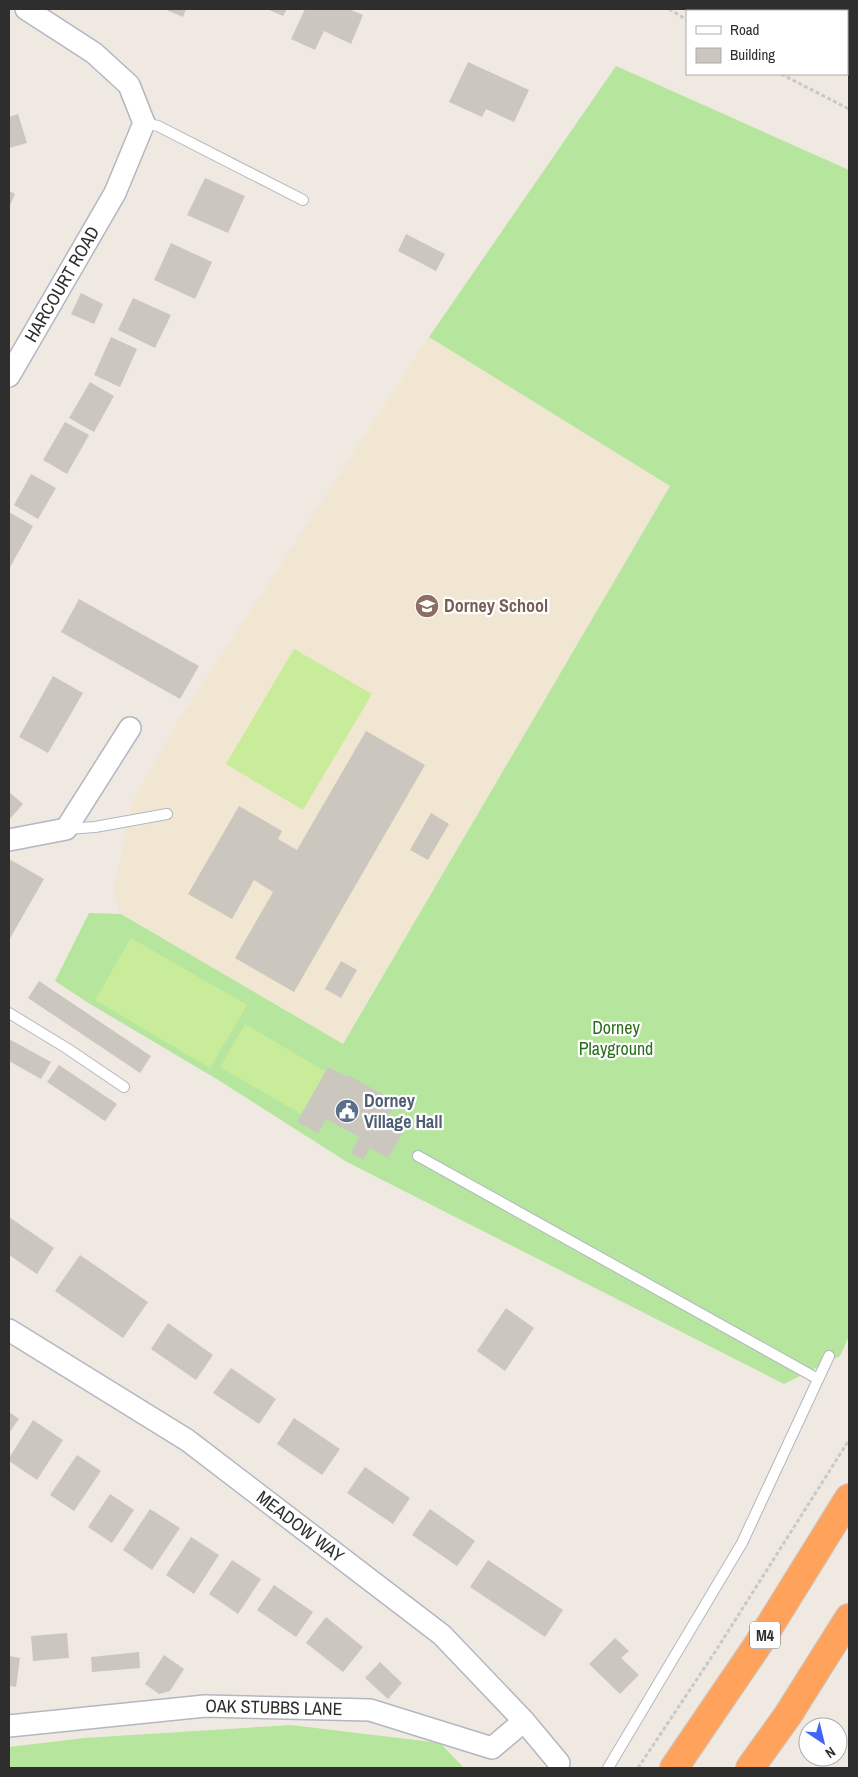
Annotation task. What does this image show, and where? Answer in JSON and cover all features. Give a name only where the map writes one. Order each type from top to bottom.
[{"type":"highway","name":"M4","points":[[674,1768],[759,1643],[849,1498]]},
{"type":"highway","points":[[750,1768],[788,1715],[849,1618]]},
{"type":"street","points":[[26,9],[94,52],[129,85],[144,123]]},
{"type":"street","name":"HARCOURT ROAD","points":[[9,376],[115,193],[144,123]]},
{"type":"street","points":[[9,840],[66,829],[130,728]]},
{"type":"street","name":"MEADOW WAY","points":[[9,1330],[187,1440],[442,1635],[524,1720],[563,1766]]},
{"type":"street","name":"OAK STUBBS LANE","points":[[9,1726],[205,1706],[370,1710],[492,1748],[524,1720]]},
{"type":"lane","points":[[144,123],[158,126],[303,200]]},
{"type":"lane","points":[[66,829],[95,827],[167,814]]},
{"type":"lane","points":[[9,1013],[68,1049],[124,1087]]},
{"type":"lane","points":[[418,1156],[818,1379]]},
{"type":"lane","points":[[608,1768],[742,1544],[829,1356]]},
{"type":"path","points":[[669,9],[686,19]]},
{"type":"path","points":[[783,75],[849,109]]},
{"type":"path","points":[[638,1768],[715,1652],[849,1440]]},
{"type":"shaded area","name":"Dorney School","points":[[429,337],[670,486],[342,1044],[121,914],[113,894],[132,802],[176,725]]},
{"type":"green space","name":"Dorney Playground","points":[[616,66],[849,170],[849,1336],[840,1356],[784,1384],[347,1162],[215,1078],[90,1004],[55,981],[89,913],[121,914],[343,1044],[670,486],[429,337]]},
{"type":"green space","points":[[294,649],[372,694],[303,810],[226,764]]},
{"type":"green space","points":[[131,938],[247,1005],[210,1068],[95,1000]]},
{"type":"green space","points":[[245,1024],[326,1072],[301,1114],[220,1067]]},
{"type":"green space","points":[[291,1725],[440,1743],[464,1768],[9,1768],[9,1747],[84,1738]]},
{"type":"water","points":[[766,9],[849,9],[849,54],[848,10]]},
{"type":"building","points":[[164,9],[186,9],[183,17]]},
{"type":"building","points":[[267,9],[287,9],[283,16]]},
{"type":"building","points":[[305,9],[349,9],[363,15],[351,44],[324,31],[315,50],[291,39]]},
{"type":"building","points":[[468,62],[529,90],[514,122],[486,109],[482,117],[449,102]]},
{"type":"building","points":[[18,114],[27,143],[9,148],[9,117]]},
{"type":"building","points":[[205,178],[245,196],[228,233],[187,215]]},
{"type":"building","points":[[9,191],[15,194],[9,208]]},
{"type":"building","points":[[406,234],[445,254],[436,271],[398,251]]},
{"type":"building","points":[[171,243],[212,262],[195,299],[154,280]]},
{"type":"building","points":[[81,293],[103,304],[94,324],[71,314]]},
{"type":"building","points":[[133,298],[171,315],[155,348],[118,330]]},
{"type":"building","points":[[111,337],[137,349],[120,387],[94,375]]},
{"type":"building","points":[[90,382],[114,396],[94,432],[69,418]]},
{"type":"building","points":[[65,422],[89,435],[67,474],[43,460]]},
{"type":"building","points":[[31,474],[56,488],[38,519],[14,505]]},
{"type":"building","points":[[9,512],[33,526],[9,569]]},
{"type":"building","points":[[79,599],[199,666],[180,699],[61,632]]},
{"type":"building","points":[[53,676],[83,693],[48,753],[19,737]]},
{"type":"building","points":[[366,731],[425,765],[294,992],[235,958],[273,892],[254,880],[232,919],[188,894],[239,806],[282,831],[278,839],[297,850]]},
{"type":"building","points":[[9,792],[23,804],[9,820]]},
{"type":"building","points":[[431,813],[449,824],[428,860],[410,850]]},
{"type":"building","points":[[9,859],[44,879],[9,940]]},
{"type":"building","points":[[341,961],[357,970],[341,998],[325,989]]},
{"type":"building","points":[[39,981],[151,1056],[140,1073],[28,998]]},
{"type":"building","points":[[9,1039],[51,1062],[41,1079],[9,1061]]},
{"type":"building","points":[[59,1065],[117,1104],[105,1121],[47,1082]]},
{"type":"building","name":"Dorney Village Hall","points":[[328,1067],[347,1077],[348,1075],[386,1096],[384,1099],[395,1105],[387,1117],[405,1129],[388,1158],[370,1148],[363,1160],[351,1153],[359,1137],[326,1119],[318,1133],[297,1122]]},
{"type":"building","points":[[9,1217],[54,1248],[37,1274],[9,1255]]},
{"type":"building","points":[[80,1255],[148,1302],[123,1338],[55,1291]]},
{"type":"building","points":[[506,1308],[534,1328],[505,1371],[477,1351]]},
{"type":"building","points":[[168,1323],[213,1355],[196,1380],[151,1349]]},
{"type":"building","points":[[231,1368],[276,1399],[259,1424],[213,1393]]},
{"type":"building","points":[[9,1412],[19,1419],[9,1433]]},
{"type":"building","points":[[294,1418],[340,1449],[322,1475],[277,1444]]},
{"type":"building","points":[[33,1420],[63,1440],[37,1480],[9,1461],[9,1458]]},
{"type":"building","points":[[77,1455],[101,1471],[74,1511],[50,1495]]},
{"type":"building","points":[[365,1467],[410,1498],[393,1524],[347,1493]]},
{"type":"building","points":[[110,1494],[134,1510],[112,1543],[88,1527]]},
{"type":"building","points":[[150,1509],[180,1528],[152,1570],[123,1550]]},
{"type":"building","points":[[430,1509],[475,1541],[457,1566],[412,1535]]},
{"type":"building","points":[[191,1537],[219,1555],[194,1594],[166,1575]]},
{"type":"building","points":[[232,1560],[261,1579],[238,1614],[209,1594]]},
{"type":"building","points":[[488,1560],[563,1610],[545,1637],[470,1587]]},
{"type":"building","points":[[274,1585],[313,1612],[296,1637],[257,1610]]},
{"type":"building","points":[[326,1617],[363,1647],[343,1672],[306,1643]]},
{"type":"building","points":[[67,1633],[69,1658],[33,1661],[31,1636]]},
{"type":"building","points":[[615,1638],[629,1651],[621,1658],[639,1675],[620,1694],[589,1664]]},
{"type":"building","points":[[139,1652],[140,1668],[92,1672],[91,1657]]},
{"type":"building","points":[[164,1655],[184,1669],[170,1691],[159,1694],[145,1684]]},
{"type":"building","points":[[9,1656],[20,1658],[16,1687],[9,1686]]},
{"type":"building","points":[[380,1662],[402,1683],[388,1699],[365,1678]]},
{"type":"place","name":"Dorney School","points":[[427,606]]},
{"type":"place","name":"Dorney Village Hall","points":[[347,1111]]}]
